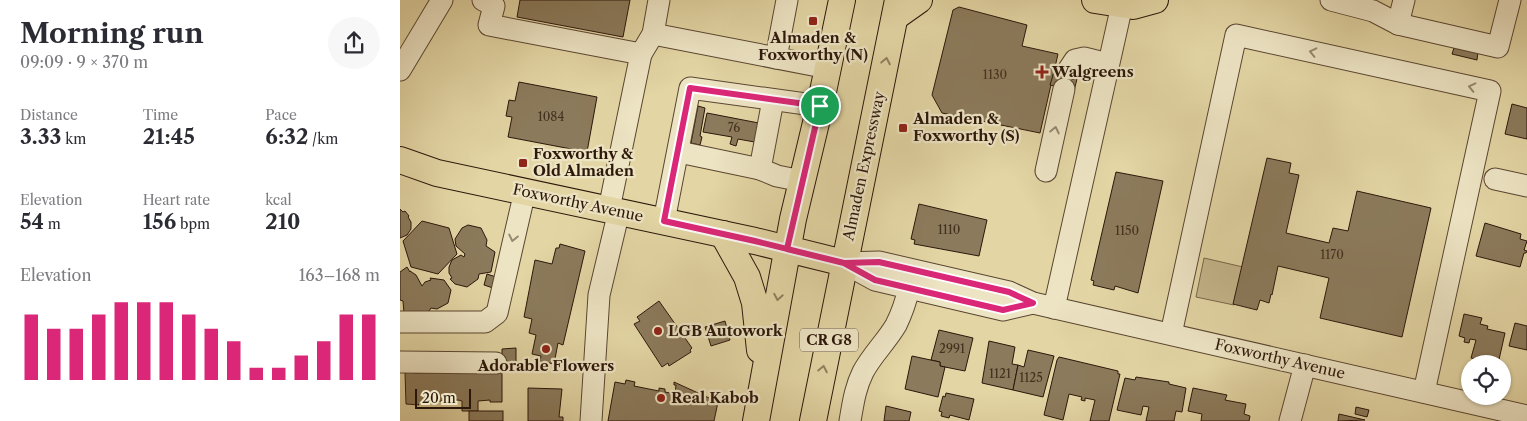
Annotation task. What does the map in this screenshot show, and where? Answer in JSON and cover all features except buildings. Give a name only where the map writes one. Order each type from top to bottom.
[{"type":"main road","points":[[756,421],[787,249],[842,0]]},
{"type":"main road","points":[[896,9],[919,0]]},
{"type":"main road","points":[[1095,0],[1133,6],[1155,0]]},
{"type":"main road","name":"Almaden Expressway","points":[[813,421],[896,9]]},
{"type":"main road","name":"Foxworthy Avenue","points":[[400,160],[437,173],[723,234],[844,263]]},
{"type":"main road","points":[[723,234],[747,276],[755,303],[764,375]]},
{"type":"street","points":[[400,70],[442,0]]},
{"type":"street","points":[[483,0],[494,6],[489,25],[641,54]]},
{"type":"street","points":[[591,421],[599,295],[641,54],[653,34],[659,0]]},
{"type":"street","points":[[776,58],[787,0]]},
{"type":"street","points":[[1331,0],[1373,11],[1398,24],[1498,47],[1510,0]]},
{"type":"street","points":[[1398,24],[1404,0]]},
{"type":"street","points":[[1054,308],[1122,5]]},
{"type":"street","points":[[653,34],[828,68]]},
{"type":"street","points":[[1171,334],[1236,35],[1490,91],[1424,392]]},
{"type":"street","points":[[1046,171],[1066,79],[1076,60],[1084,58],[1108,64]]},
{"type":"street","points":[[664,221],[690,88],[820,106]]},
{"type":"street","points":[[760,168],[773,100]]},
{"type":"street","points":[[679,152],[760,168],[777,176],[802,181]]},
{"type":"street","points":[[1495,179],[1527,186]]},
{"type":"street","points":[[400,322],[485,322],[497,313],[525,191]]},
{"type":"street","name":"Foxworthy Avenue","points":[[844,263],[879,262],[1009,292],[1033,303],[1054,308],[1527,416]]},
{"type":"street","name":"Foxworthy Avenue","points":[[844,263],[875,280],[1003,310],[1033,303]]},
{"type":"street","points":[[850,421],[855,390],[862,373],[872,356],[896,325],[904,309],[909,288]]},
{"type":"street","points":[[400,362],[496,363]]},
{"type":"street","points":[[1290,421],[1305,365]]},
{"type":"shaded area","points":[[1204,258],[1243,267],[1234,305],[1196,297]]},
{"type":"place","name":"Almaden & Foxworthy (N)","points":[[813,21]]},
{"type":"place","name":"Walgreens","points":[[1042,72]]},
{"type":"place","name":"Almaden & Foxworthy (S)","points":[[903,128]]},
{"type":"place","name":"Foxworthy & Old Almaden","points":[[523,163]]},
{"type":"place","name":"LGB Autowork","points":[[658,331]]},
{"type":"place","name":"Adorable Flowers","points":[[546,349]]},
{"type":"place","name":"Real Kabob","points":[[661,398]]},
{"type":"route","points":[[820,106],[690,88],[664,221],[844,263],[879,262],[1009,292],[1033,303],[1003,310],[875,280],[844,263],[787,249],[820,106]]}]
